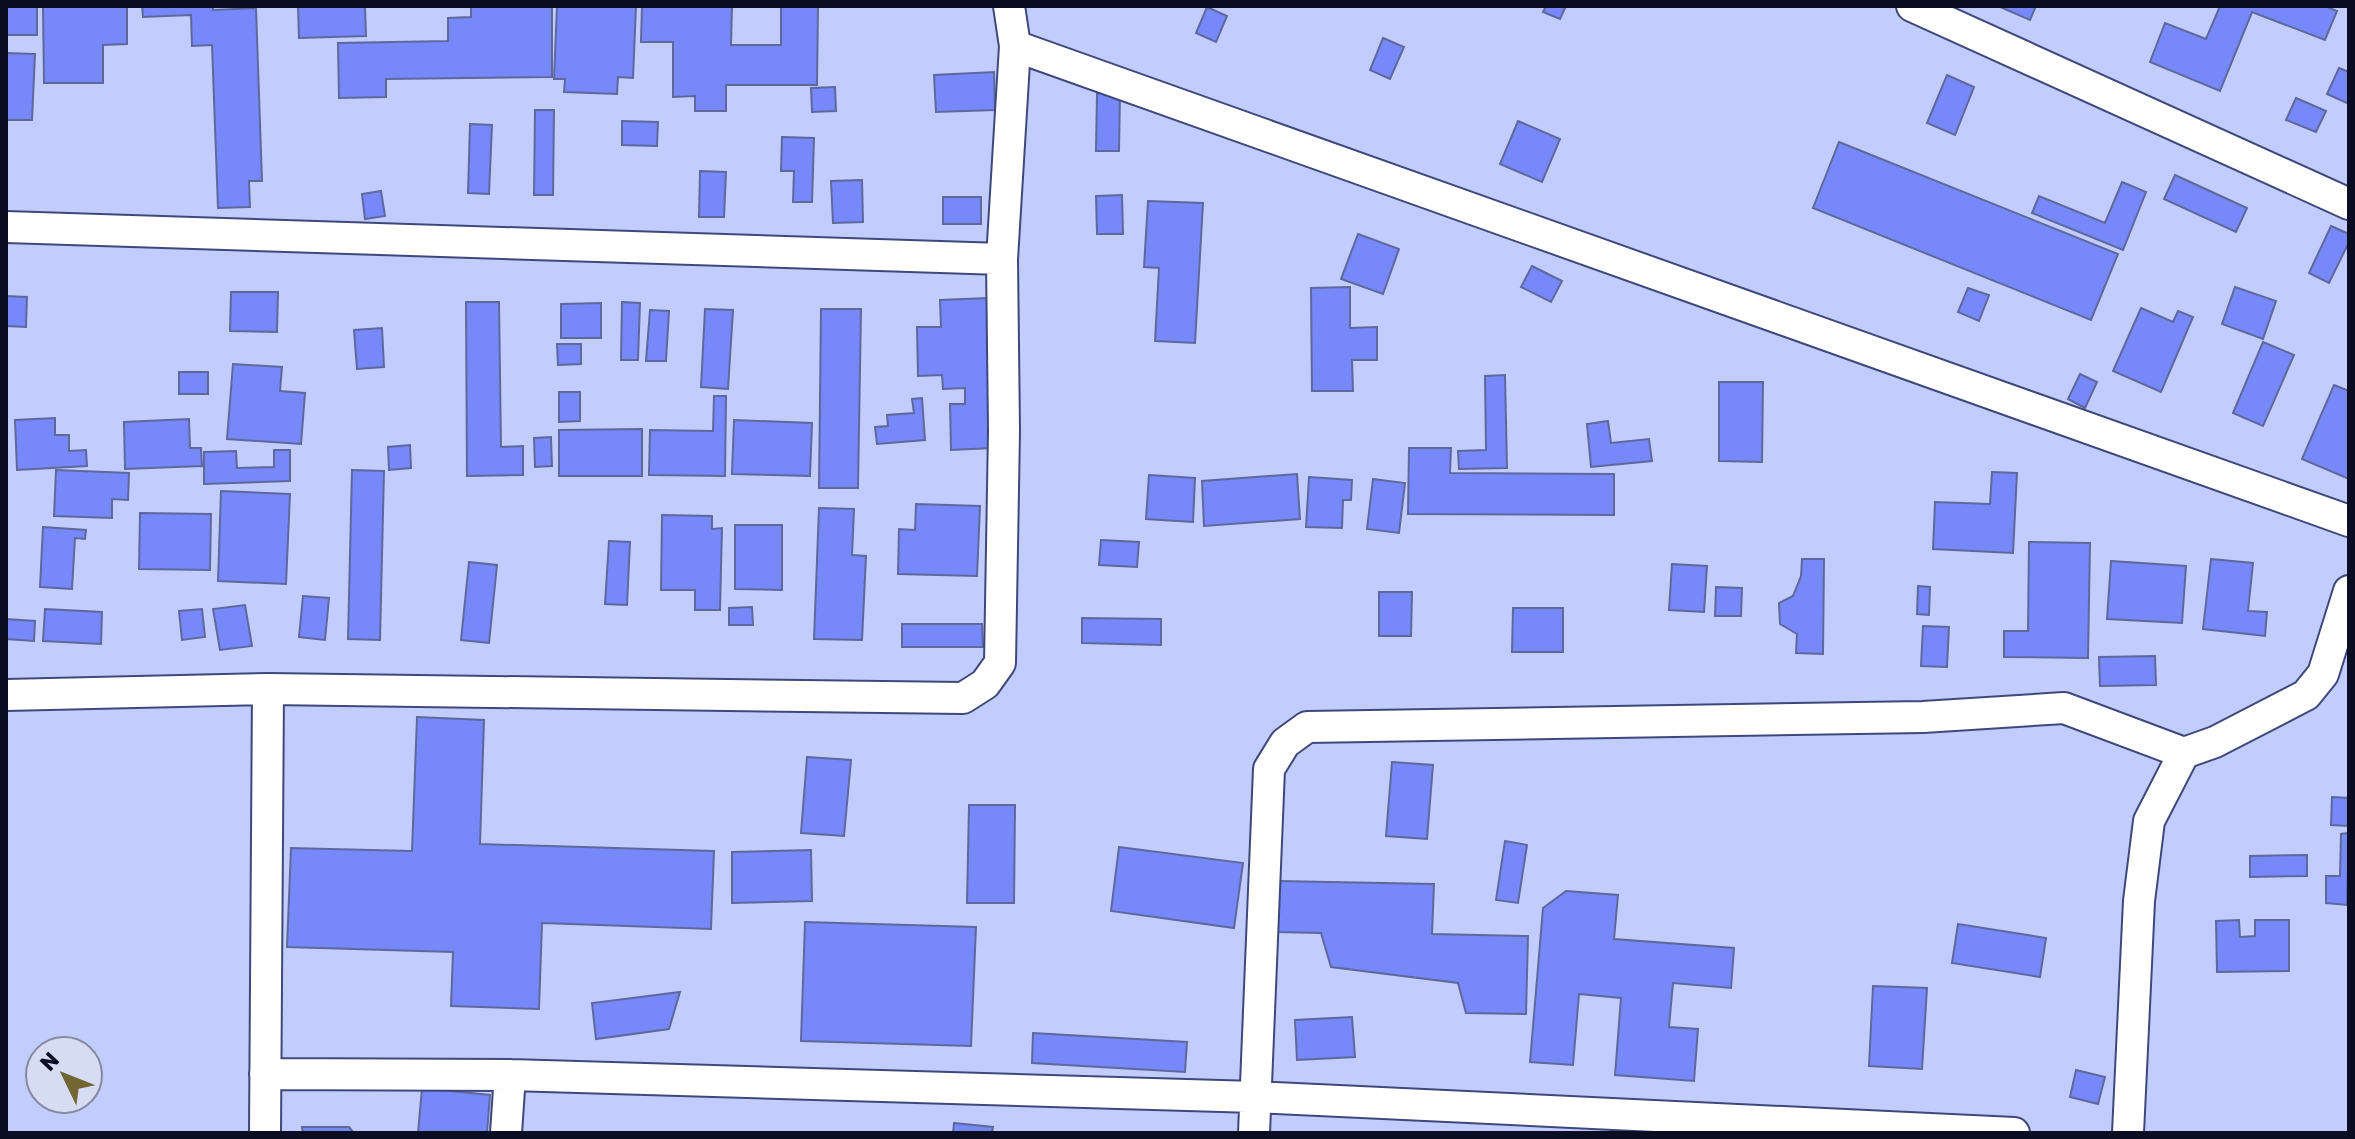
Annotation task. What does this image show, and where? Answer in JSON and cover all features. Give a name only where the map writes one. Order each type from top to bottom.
[{"type":"street","points":[[6,695],[268,689],[963,698],[985,684],[1000,663],[1004,431],[1002,259],[1015,46],[1009,6]]},
{"type":"street","points":[[1912,6],[2349,204]]},
{"type":"street","points":[[1015,46],[2349,521]]},
{"type":"street","points":[[6,227],[1002,259]]},
{"type":"street","points":[[1254,1133],[1269,769],[1285,743],[1307,727],[1923,717],[2064,708],[2184,753],[2215,742],[2306,695],[2323,674],[2348,598]]},
{"type":"street","points":[[265,1133],[268,689]]},
{"type":"street","points":[[2128,1133],[2139,901],[2149,821],[2184,753]]},
{"type":"street","points":[[265,1074],[510,1075],[1255,1097],[2014,1133]]},
{"type":"street","points":[[506,1133],[510,1075]]},
{"type":"building","points":[[6,6],[37,6],[37,35],[6,35]]},
{"type":"building","points":[[43,6],[127,6],[127,44],[103,45],[103,83],[44,83]]},
{"type":"building","points":[[142,6],[213,6],[213,10],[256,8],[262,181],[249,181],[250,207],[218,208],[212,45],[192,46],[191,15],[143,17]]},
{"type":"building","points":[[298,6],[365,6],[366,36],[299,38]]},
{"type":"building","points":[[471,6],[552,6],[552,77],[386,79],[386,97],[339,98],[338,43],[448,41],[448,18],[471,17]]},
{"type":"building","points":[[557,6],[636,6],[633,78],[618,77],[617,94],[564,92],[565,79],[554,79]]},
{"type":"building","points":[[642,6],[732,6],[731,45],[781,45],[781,6],[818,6],[817,85],[726,85],[726,111],[695,111],[695,96],[673,97],[673,42],[641,42]]},
{"type":"building","points":[[1546,6],[1566,6],[1560,19],[1543,12]]},
{"type":"building","points":[[1998,6],[2036,6],[2030,20]]},
{"type":"building","points":[[2220,6],[2325,6],[2337,11],[2325,40],[2252,12],[2220,91],[2150,62],[2165,23],[2206,39]]},
{"type":"building","points":[[1207,7],[1227,16],[1216,42],[1196,33]]},
{"type":"building","points":[[1383,38],[1404,47],[1390,79],[1370,70]]},
{"type":"building","points":[[6,53],[35,54],[32,120],[6,120]]},
{"type":"building","points":[[2339,68],[2349,72],[2349,104],[2327,94]]},
{"type":"building","points":[[994,72],[995,110],[936,112],[934,75]]},
{"type":"building","points":[[1947,75],[1974,87],[1955,135],[1927,123]]},
{"type":"building","points":[[835,87],[836,111],[812,112],[811,88]]},
{"type":"building","points":[[1097,93],[1120,94],[1119,151],[1096,151]]},
{"type":"building","points":[[2296,98],[2326,111],[2316,132],[2286,120]]},
{"type":"building","points":[[535,110],[554,110],[553,195],[534,195]]},
{"type":"building","points":[[622,121],[658,122],[657,146],[622,145]]},
{"type":"building","points":[[1518,121],[1560,139],[1542,182],[1500,164]]},
{"type":"building","points":[[470,124],[492,125],[489,194],[468,193]]},
{"type":"building","points":[[782,137],[814,138],[812,202],[793,202],[794,171],[781,171]]},
{"type":"building","points":[[1839,142],[2118,254],[2091,320],[1813,208]]},
{"type":"building","points":[[700,171],[726,172],[724,217],[699,217]]},
{"type":"building","points":[[2175,175],[2247,208],[2236,232],[2164,199]]},
{"type":"building","points":[[862,180],[863,222],[833,223],[831,181]]},
{"type":"building","points":[[2122,182],[2146,192],[2123,250],[2032,213],[2039,196],[2105,223]]},
{"type":"building","points":[[381,191],[385,216],[365,219],[362,194]]},
{"type":"building","points":[[1122,195],[1123,234],[1097,234],[1096,196]]},
{"type":"building","points":[[943,197],[981,197],[981,224],[943,224]]},
{"type":"building","points":[[1148,201],[1203,203],[1195,343],[1155,341],[1159,268],[1144,267]]},
{"type":"building","points":[[2331,226],[2349,234],[2349,242],[2329,283],[2309,273]]},
{"type":"building","points":[[1358,234],[1399,249],[1383,294],[1341,279]]},
{"type":"building","points":[[1532,266],[1562,281],[1551,302],[1521,287]]},
{"type":"building","points":[[1350,287],[1350,328],[1377,327],[1377,360],[1352,360],[1353,391],[1312,391],[1311,288]]},
{"type":"building","points":[[2235,287],[2276,301],[2263,339],[2222,324]]},
{"type":"building","points":[[1968,288],[1989,295],[1979,321],[1958,312]]},
{"type":"building","points":[[231,292],[278,292],[277,332],[230,331]]},
{"type":"building","points":[[6,296],[27,297],[26,327],[6,326]]},
{"type":"building","points":[[988,298],[992,448],[951,450],[950,404],[965,404],[965,388],[943,389],[942,375],[918,376],[917,327],[941,327],[940,300]]},
{"type":"building","points":[[466,302],[499,302],[501,447],[523,446],[523,475],[467,476]]},
{"type":"building","points":[[622,302],[640,303],[638,360],[621,360]]},
{"type":"building","points":[[601,303],[601,338],[561,338],[561,304]]},
{"type":"building","points":[[2141,308],[2173,322],[2178,311],[2193,317],[2161,392],[2113,371]]},
{"type":"building","points":[[705,309],[733,310],[728,389],[701,387]]},
{"type":"building","points":[[821,309],[861,309],[858,488],[819,488]]},
{"type":"building","points":[[650,310],[669,311],[666,361],[646,361]]},
{"type":"building","points":[[382,328],[384,367],[357,369],[354,330]]},
{"type":"building","points":[[2263,342],[2294,355],[2263,426],[2233,413]]},
{"type":"building","points":[[557,344],[581,344],[581,364],[558,365]]},
{"type":"building","points":[[233,364],[282,367],[280,391],[305,393],[301,444],[227,439]]},
{"type":"building","points":[[179,372],[208,372],[208,394],[179,394]]},
{"type":"building","points":[[2080,374],[2097,382],[2085,408],[2068,399]]},
{"type":"building","points":[[1505,375],[1507,468],[1459,469],[1458,451],[1486,450],[1485,376]]},
{"type":"building","points":[[1719,382],[1763,382],[1762,462],[1719,461]]},
{"type":"building","points":[[2334,385],[2349,391],[2349,479],[2302,459]]},
{"type":"building","points":[[559,392],[580,392],[580,421],[559,422]]},
{"type":"building","points":[[714,396],[726,396],[725,476],[649,475],[650,430],[713,431]]},
{"type":"building","points":[[922,398],[925,440],[877,444],[875,427],[888,426],[887,415],[914,413],[912,399]]},
{"type":"building","points":[[55,418],[55,435],[69,435],[69,451],[86,450],[87,466],[17,470],[15,420]]},
{"type":"building","points":[[189,419],[190,448],[201,448],[202,466],[125,469],[124,422]]},
{"type":"building","points":[[734,420],[812,423],[810,476],[732,474]]},
{"type":"building","points":[[1608,421],[1611,443],[1649,439],[1652,461],[1591,467],[1587,424]]},
{"type":"building","points":[[642,429],[642,476],[559,476],[559,430]]},
{"type":"building","points":[[551,437],[552,466],[535,467],[534,438]]},
{"type":"building","points":[[410,445],[411,468],[389,470],[388,447]]},
{"type":"building","points":[[1409,448],[1451,448],[1450,473],[1614,474],[1614,515],[1408,514]]},
{"type":"building","points":[[274,450],[290,450],[290,481],[204,484],[204,452],[236,451],[237,468],[274,467]]},
{"type":"building","points":[[56,470],[129,473],[128,500],[112,499],[112,518],[54,516]]},
{"type":"building","points":[[352,470],[384,471],[380,640],[348,639]]},
{"type":"building","points":[[1992,472],[2017,473],[2013,553],[1933,549],[1935,502],[1990,504]]},
{"type":"building","points":[[1297,474],[1300,519],[1204,526],[1202,481]]},
{"type":"building","points":[[1149,475],[1195,478],[1193,522],[1146,519]]},
{"type":"building","points":[[1309,477],[1352,480],[1351,500],[1343,500],[1342,528],[1306,527]]},
{"type":"building","points":[[1373,479],[1405,483],[1399,533],[1367,529]]},
{"type":"building","points":[[221,491],[290,494],[286,584],[218,581]]},
{"type":"building","points":[[916,504],[980,506],[977,576],[898,574],[899,529],[915,530]]},
{"type":"building","points":[[819,508],[854,509],[852,555],[866,556],[862,640],[814,639]]},
{"type":"building","points":[[140,513],[211,514],[210,570],[139,569]]},
{"type":"building","points":[[662,515],[712,516],[712,529],[722,528],[720,610],[695,610],[695,590],[661,590]]},
{"type":"building","points":[[735,525],[782,525],[782,590],[735,589]]},
{"type":"building","points":[[43,527],[86,530],[85,539],[75,538],[72,589],[40,587]]},
{"type":"building","points":[[1101,540],[1139,542],[1137,567],[1099,565]]},
{"type":"building","points":[[609,541],[630,542],[627,605],[605,604]]},
{"type":"building","points":[[2029,542],[2090,543],[2088,658],[2004,657],[2004,631],[2028,631]]},
{"type":"building","points":[[1802,559],[1824,559],[1823,654],[1796,653],[1797,634],[1780,624],[1779,603],[1793,596],[1801,576]]},
{"type":"building","points":[[2211,559],[2253,563],[2248,611],[2267,612],[2265,636],[2203,629]]},
{"type":"building","points":[[2111,561],[2186,566],[2182,623],[2107,619]]},
{"type":"building","points":[[469,562],[497,565],[489,643],[461,640]]},
{"type":"building","points":[[1672,564],[1707,566],[1704,612],[1669,610]]},
{"type":"building","points":[[1918,586],[1930,587],[1929,615],[1917,614]]},
{"type":"building","points":[[1716,587],[1742,588],[1741,616],[1715,616]]},
{"type":"building","points":[[1379,592],[1412,592],[1411,636],[1379,636]]},
{"type":"building","points":[[303,596],[329,598],[325,640],[299,637]]},
{"type":"building","points":[[245,605],[252,646],[220,650],[213,609]]},
{"type":"building","points":[[752,607],[753,625],[729,625],[729,608]]},
{"type":"building","points":[[1513,608],[1563,608],[1563,652],[1512,652]]},
{"type":"building","points":[[45,609],[102,612],[101,644],[43,641]]},
{"type":"building","points":[[202,609],[205,637],[182,640],[179,611]]},
{"type":"building","points":[[1082,618],[1161,619],[1161,645],[1082,643]]},
{"type":"building","points":[[6,619],[35,621],[34,641],[6,639]]},
{"type":"building","points":[[902,624],[982,624],[983,647],[902,647]]},
{"type":"building","points":[[1923,626],[1949,627],[1947,667],[1921,666]]},
{"type":"building","points":[[2155,656],[2156,685],[2100,686],[2099,657]]},
{"type":"building","points":[[417,717],[484,720],[480,844],[714,851],[711,929],[542,923],[539,1009],[451,1006],[453,952],[287,947],[291,848],[412,851]]},
{"type":"building","points":[[807,757],[851,760],[844,836],[801,833]]},
{"type":"building","points":[[1392,762],[1433,765],[1427,839],[1386,836]]},
{"type":"building","points":[[2332,797],[2349,798],[2349,826],[2331,825]]},
{"type":"building","points":[[969,805],[1015,805],[1014,903],[967,903]]},
{"type":"building","points":[[2349,833],[2347,905],[2326,903],[2326,876],[2340,876],[2341,834]]},
{"type":"building","points":[[1505,841],[1527,845],[1518,903],[1496,900]]},
{"type":"building","points":[[1119,847],[1243,863],[1234,928],[1111,911]]},
{"type":"building","points":[[811,850],[812,901],[732,903],[732,852]]},
{"type":"building","points":[[2307,855],[2307,876],[2250,877],[2250,856]]},
{"type":"building","points":[[1278,881],[1434,884],[1432,934],[1528,936],[1526,1014],[1466,1013],[1458,983],[1331,967],[1321,933],[1277,932]]},
{"type":"building","points":[[1566,891],[1618,895],[1614,939],[1734,948],[1731,988],[1673,983],[1669,1027],[1698,1029],[1694,1081],[1615,1075],[1621,998],[1579,994],[1573,1065],[1530,1062],[1543,908]]},
{"type":"building","points":[[2239,920],[2240,937],[2255,936],[2255,920],[2289,920],[2289,971],[2217,972],[2216,921]]},
{"type":"building","points":[[805,922],[976,927],[971,1046],[801,1041]]},
{"type":"building","points":[[1958,924],[2046,938],[2040,977],[1952,963]]},
{"type":"building","points":[[1873,986],[1927,988],[1922,1069],[1869,1066]]},
{"type":"building","points":[[680,992],[669,1029],[596,1039],[592,1003]]},
{"type":"building","points":[[1352,1017],[1355,1057],[1297,1060],[1295,1020]]},
{"type":"building","points":[[1033,1033],[1187,1042],[1185,1072],[1032,1063]]},
{"type":"building","points":[[2076,1070],[2105,1077],[2098,1104],[2070,1097]]},
{"type":"building","points":[[422,1088],[490,1095],[487,1133],[418,1133]]},
{"type":"building","points":[[954,1123],[993,1127],[992,1133],[953,1133]]},
{"type":"building","points":[[302,1127],[349,1127],[354,1133],[303,1133]]}]
